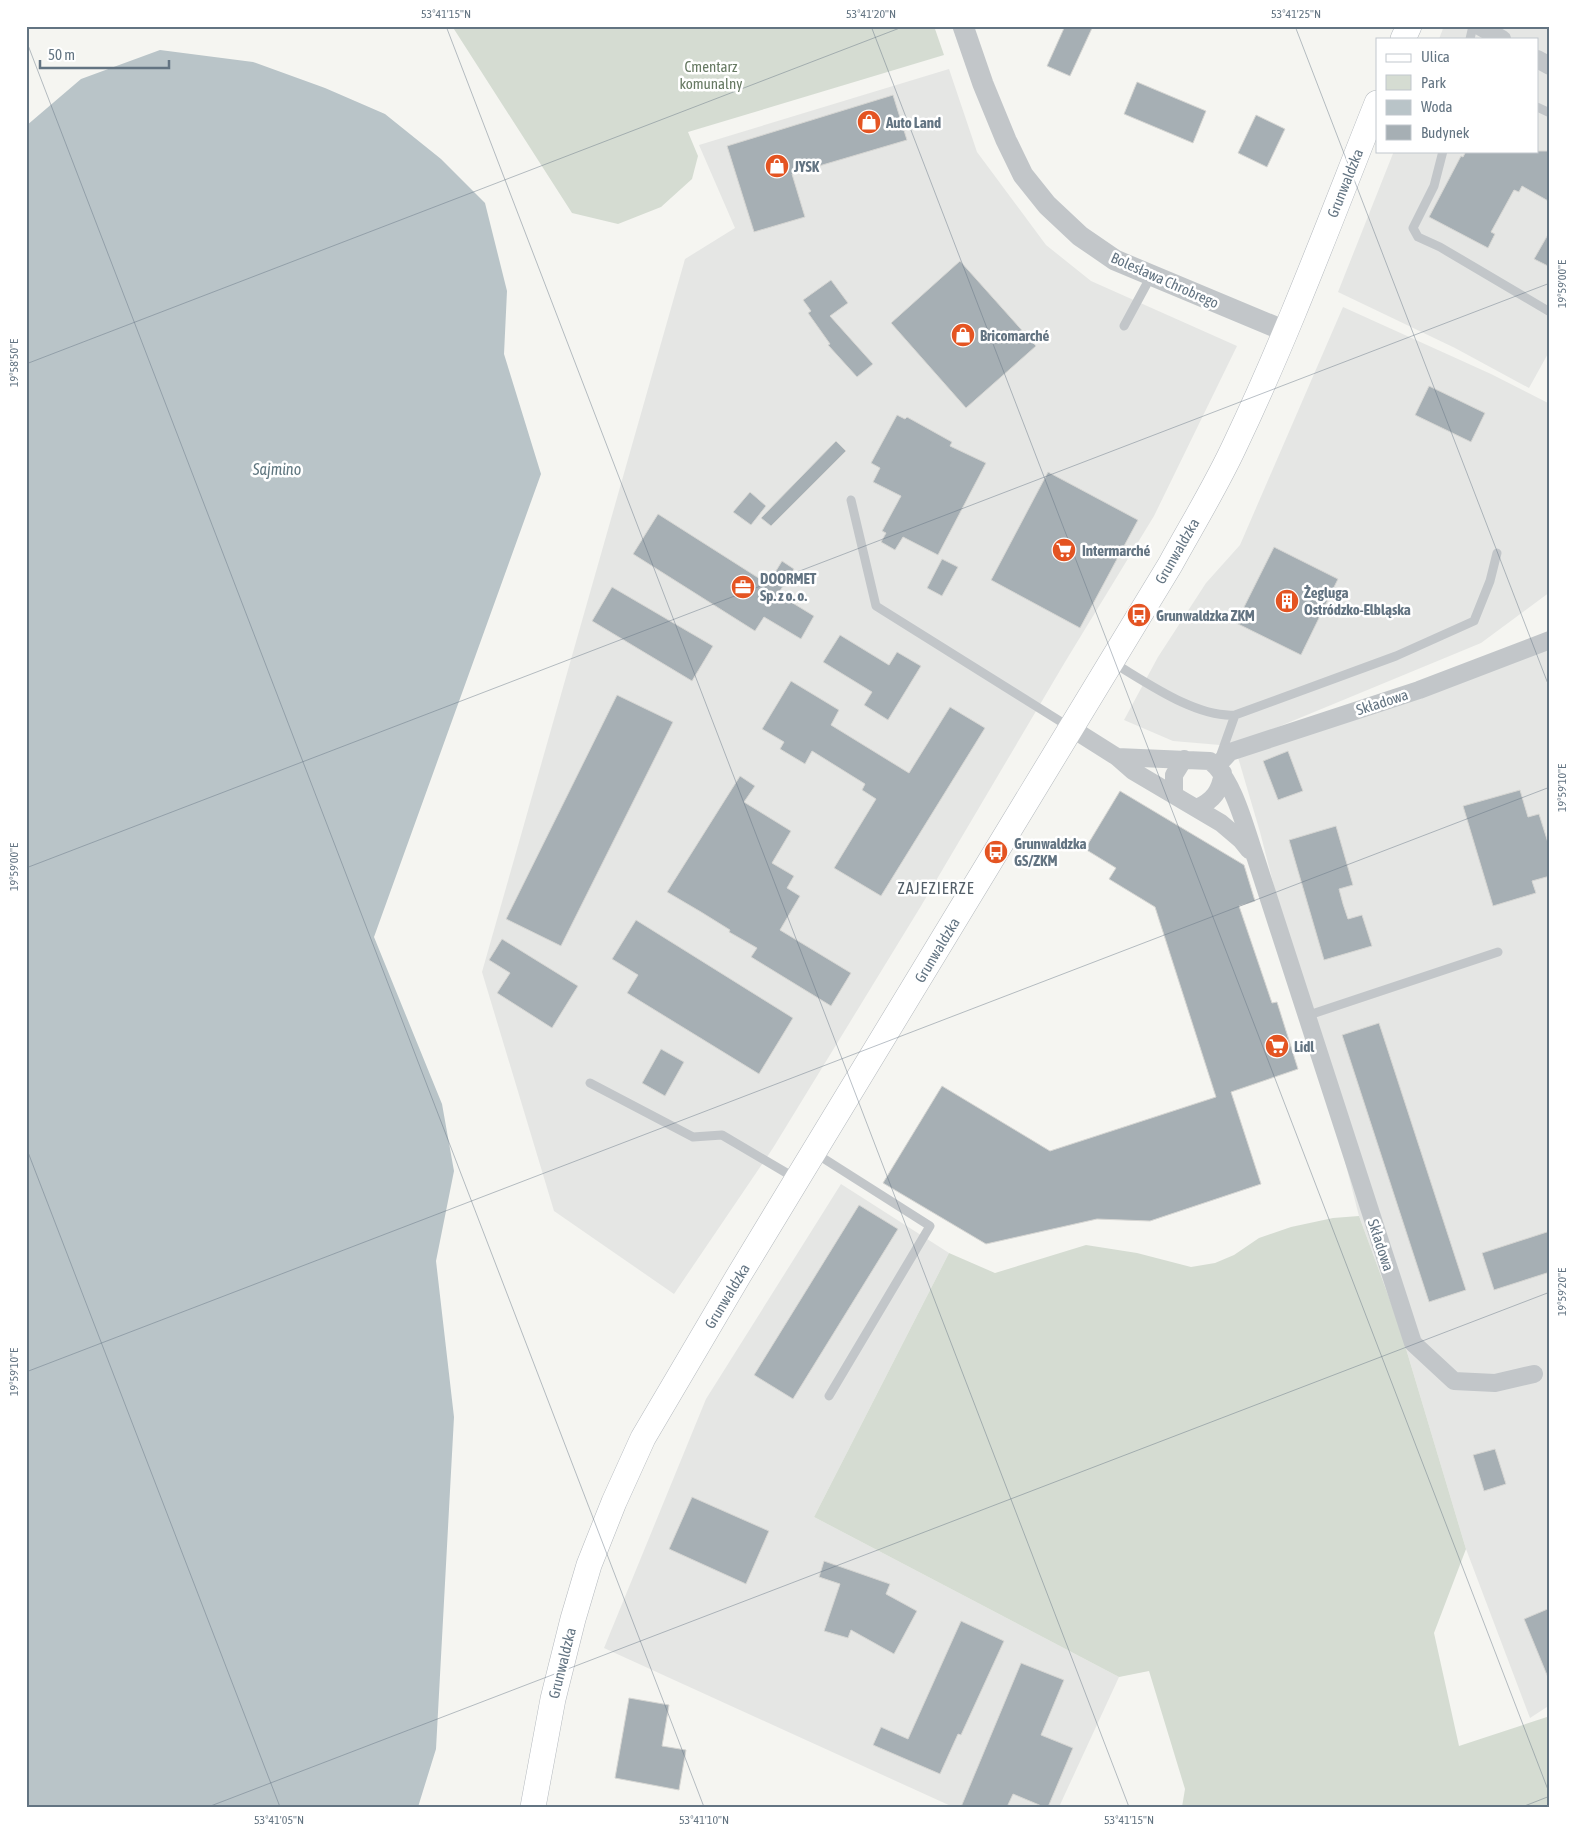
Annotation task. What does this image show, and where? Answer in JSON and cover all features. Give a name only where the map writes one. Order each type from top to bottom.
[{"type":"main road","points":[[1403,38],[1408,26]]},
{"type":"main road","name":"Grunwaldzka","points":[[533,1807],[552,1699],[589,1565],[614,1502],[643,1438],[1170,565],[1234,448],[1285,331],[1376,105]]},
{"type":"street","name":"Bolesława Chrobrego","points":[[963,26],[996,118],[1006,140],[1023,175],[1047,205],[1080,236],[1115,260],[1285,331]]},
{"type":"street","points":[[1479,26],[1500,38]]},
{"type":"street","points":[[1538,60],[1550,66]]},
{"type":"street","name":"Składowa","points":[[1197,808],[1214,797],[1220,787],[1220,770],[1230,752],[1419,690],[1550,640]]},
{"type":"street","name":"Składowa","points":[[1071,728],[1117,757],[1133,771],[1221,823],[1241,840],[1256,859]]},
{"type":"street","points":[[1117,757],[1210,761],[1220,770]]},
{"type":"street","points":[[1174,794],[1174,775],[1184,759]]},
{"type":"street","name":"Składowa","points":[[1220,770],[1232,789],[1256,859],[1413,1343],[1454,1381],[1495,1383],[1534,1374]]},
{"type":"lane","points":[[1538,107],[1550,113]]},
{"type":"lane","points":[[1443,152],[1434,186],[1413,228],[1418,237],[1440,247],[1550,312]]},
{"type":"lane","points":[[1124,326],[1152,276]]},
{"type":"lane","points":[[851,500],[876,606],[1071,728]]},
{"type":"lane","points":[[1111,662],[1191,707],[1222,716],[1235,715],[1396,656],[1474,621],[1490,581],[1497,553]]},
{"type":"lane","points":[[1220,770],[1235,715]]},
{"type":"lane","points":[[1306,1016],[1498,952]]},
{"type":"lane","points":[[590,1083],[693,1137],[722,1134],[798,1179]]},
{"type":"lane","points":[[814,1152],[930,1226],[828,1396]]},
{"type":"shaded area","points":[[1444,26],[1550,26],[1550,350],[1529,388],[1455,348],[1338,292],[1394,152],[1538,152],[1538,38],[1439,38]]},
{"type":"shaded area","points":[[949,69],[977,152],[1046,245],[1091,281],[1237,346],[1154,516],[1065,662],[921,906],[773,1148],[674,1294],[554,1211],[482,972],[685,259],[735,228],[699,145]]},
{"type":"shaded area","points":[[1343,307],[1491,374],[1550,404],[1550,592],[1481,643],[1232,746],[1173,741],[1124,720],[1158,657],[1206,583],[1240,545]]},
{"type":"shaded area","points":[[1550,649],[1550,1705],[1530,1718],[1466,1549],[1398,1322],[1359,1216],[1260,832],[1237,754]]},
{"type":"shaded area","points":[[841,1184],[949,1253],[814,1517],[1119,1677],[1059,1807],[953,1807],[604,1648],[706,1399]]},
{"type":"green space","name":"Cmentarz komunalny","points":[[452,26],[934,26],[944,55],[688,132],[698,156],[692,179],[661,207],[618,224],[572,213]]},
{"type":"green space","points":[[1359,1216],[1398,1322],[1466,1549],[1434,1633],[1459,1746],[1550,1716],[1550,1807],[1182,1807],[1185,1789],[1149,1671],[1119,1677],[814,1517],[949,1253],[995,1273],[1086,1245],[1137,1253],[1191,1267],[1215,1263],[1234,1255],[1259,1238],[1291,1227],[1333,1218]]},
{"type":"water","name":"Sajmino","points":[[160,50],[253,62],[325,88],[385,114],[441,159],[485,203],[507,291],[504,354],[541,474],[374,937],[442,1104],[454,1171],[436,1261],[454,1417],[436,1749],[418,1807],[26,1807],[26,126],[81,79]]},
{"type":"building","points":[[1065,26],[1093,26],[1070,76],[1047,66]]},
{"type":"building","points":[[1137,82],[1206,111],[1193,143],[1124,114]]},
{"type":"building","name":"JYSK","points":[[893,95],[907,140],[792,174],[805,217],[754,232],[727,146]]},
{"type":"building","points":[[1256,115],[1285,129],[1267,167],[1238,153]]},
{"type":"building","points":[[1550,151],[1550,202],[1522,186],[1519,192],[1514,190],[1491,232],[1495,234],[1488,248],[1429,217],[1461,156],[1463,157],[1466,152]]},
{"type":"building","points":[[1550,231],[1550,267],[1534,259]]},
{"type":"building","name":"Bricomarché","points":[[960,261],[1036,346],[966,408],[891,323]]},
{"type":"building","points":[[831,280],[848,303],[830,316],[873,364],[857,377],[828,345],[830,344],[808,313],[811,311],[803,300]]},
{"type":"building","points":[[1429,386],[1485,413],[1471,442],[1415,415]]},
{"type":"building","points":[[897,415],[905,419],[907,417],[952,442],[950,446],[986,463],[938,555],[903,537],[895,550],[881,542],[886,533],[882,531],[901,496],[873,482],[880,468],[871,463]]},
{"type":"building","points":[[836,441],[846,451],[771,526],[761,518]]},
{"type":"building","name":"Intermarché","points":[[1048,472],[1138,520],[1080,628],[991,580]]},
{"type":"building","points":[[750,492],[766,506],[751,525],[733,512]]},
{"type":"building","points":[[658,514],[768,584],[782,561],[794,569],[778,594],[814,616],[801,639],[764,617],[755,631],[633,554]]},
{"type":"building","name":"Żegluga Ostródzko-Elbląska","points":[[1274,547],[1338,579],[1301,655],[1236,623]]},
{"type":"building","points":[[942,559],[958,567],[942,596],[927,588]]},
{"type":"building","points":[[612,587],[713,646],[692,681],[592,621]]},
{"type":"building","points":[[840,635],[889,665],[897,652],[921,666],[888,720],[864,705],[872,692],[823,662]]},
{"type":"building","points":[[791,681],[839,710],[831,725],[909,773],[950,707],[985,728],[881,896],[834,868],[876,799],[862,790],[865,784],[812,751],[805,764],[780,749],[784,742],[762,729]]},
{"type":"building","points":[[617,695],[673,722],[561,946],[506,919]]},
{"type":"building","points":[[1288,751],[1303,791],[1278,800],[1263,761]]},
{"type":"building","points":[[740,776],[755,786],[744,802],[791,831],[772,863],[794,876],[787,888],[800,896],[780,930],[851,973],[831,1006],[751,957],[757,948],[667,892]]},
{"type":"building","points":[[1520,790],[1528,817],[1539,814],[1550,849],[1550,876],[1532,881],[1536,893],[1493,906],[1463,806]]},
{"type":"building","points":[[1120,791],[1244,865],[1255,901],[1239,906],[1272,1003],[1277,1002],[1298,1069],[1231,1092],[1261,1184],[1150,1221],[1097,1219],[986,1244],[883,1183],[942,1086],[1050,1151],[1216,1097],[1155,907],[1109,879],[1116,868],[1085,849]]},
{"type":"building","points":[[1336,826],[1353,885],[1339,889],[1343,904],[1348,919],[1362,915],[1372,946],[1324,960],[1289,840]]},
{"type":"building","points":[[636,920],[793,1018],[759,1074],[627,993],[638,975],[612,959]]},
{"type":"building","points":[[502,939],[578,986],[552,1028],[497,993],[510,973],[489,960]]},
{"type":"building","points":[[1379,1023],[1466,1290],[1429,1302],[1342,1035]]},
{"type":"building","points":[[661,1049],[684,1062],[665,1096],[642,1083]]},
{"type":"building","points":[[859,1205],[898,1229],[793,1399],[754,1375]]},
{"type":"building","points":[[1550,1231],[1550,1272],[1494,1290],[1482,1253]]},
{"type":"building","points":[[1495,1449],[1506,1484],[1484,1491],[1473,1455]]},
{"type":"building","points":[[692,1497],[769,1531],[746,1584],[669,1549]]},
{"type":"building","points":[[824,1561],[890,1584],[886,1594],[917,1611],[894,1654],[851,1630],[848,1638],[824,1631],[840,1584],[819,1577]]},
{"type":"building","points":[[1550,1608],[1550,1680],[1549,1680],[1524,1619]]},
{"type":"building","points":[[961,1621],[1004,1641],[961,1735],[958,1734],[940,1774],[873,1745],[881,1727],[908,1739]]},
{"type":"building","points":[[1021,1663],[1064,1680],[1041,1735],[1073,1748],[1048,1807],[1013,1794],[1007,1807],[961,1807]]},
{"type":"building","points":[[629,1698],[669,1705],[662,1746],[686,1750],[679,1790],[615,1778]]},
{"type":"place","name":"Auto Land","points":[[869,122]]},
{"type":"place","name":"JYSK","points":[[777,166]]},
{"type":"place","name":"Bricomarché","points":[[963,335]]},
{"type":"place","name":"Intermarché","points":[[1064,550]]},
{"type":"place","name":"DOORMET Sp. z o. o.","points":[[743,587]]},
{"type":"place","name":"Żegluga Ostródzko-Elbląska","points":[[1287,601]]},
{"type":"place","name":"Grunwaldzka ZKM","points":[[1139,615]]},
{"type":"place","name":"Grunwaldzka GS/ZKM","points":[[996,852]]},
{"type":"place","name":"Lidl","points":[[1277,1046]]},
{"type":"district","name":"ZAJEZIERZE","points":[[936,888]]}]
